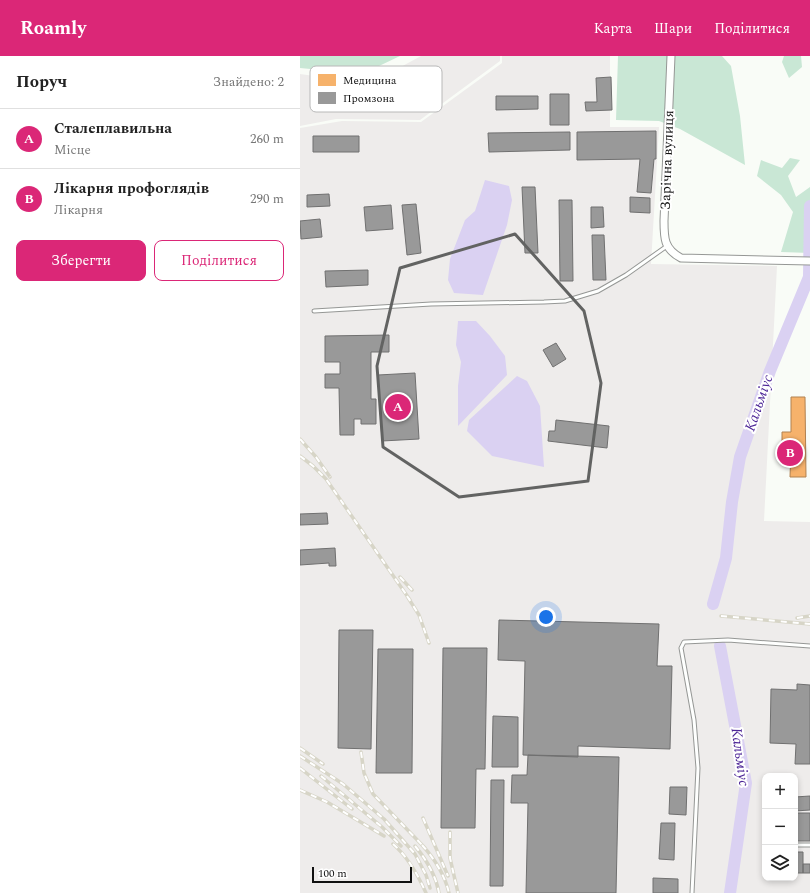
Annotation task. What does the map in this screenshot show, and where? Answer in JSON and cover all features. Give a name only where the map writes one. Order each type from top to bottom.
[{"type":"street","name":"Зарічна вулиця","points":[[667,246],[664,236],[664,221],[671,56]]},
{"type":"street","points":[[667,246],[672,253],[681,258],[810,261]]},
{"type":"lane","points":[[314,310],[431,304],[544,302],[565,300],[598,291],[626,275],[667,246]]},
{"type":"lane","points":[[692,893],[698,768],[694,720],[681,648],[684,642],[728,640],[810,646]]},
{"type":"lane","points":[[798,845],[810,845]]},
{"type":"highlighted area","points":[[515,234],[584,311],[601,383],[588,481],[459,497],[383,447],[377,366],[400,268]]},
{"type":"shaded area","points":[[421,56],[500,56],[500,61],[442,104],[442,66],[403,66]]},
{"type":"shaded area","points":[[502,56],[610,56],[610,127],[659,127],[651,264],[777,266],[764,521],[810,522],[810,893],[300,893],[300,128],[342,121],[421,122],[435,112],[442,112],[442,107],[502,63]]},
{"type":"shaded area","points":[[300,74],[310,75],[310,112],[431,112],[420,120],[336,119],[300,126]]},
{"type":"shaded area","points":[[485,180],[509,186],[512,200],[507,225],[483,295],[454,293],[448,280],[450,259],[465,220],[475,211]]},
{"type":"shaded area","points":[[458,321],[476,321],[490,336],[505,356],[507,375],[458,426],[458,386],[461,362],[456,345]]},
{"type":"shaded area","points":[[517,376],[527,381],[540,406],[544,467],[492,456],[467,431],[469,420]]},
{"type":"green space","points":[[300,56],[400,56],[379,66],[310,66],[310,69],[300,68]]},
{"type":"green space","points":[[618,56],[722,56],[731,66],[740,116],[745,165],[680,129],[659,121],[616,120]]},
{"type":"green space","points":[[784,56],[801,56],[802,67],[789,78],[782,62]]},
{"type":"green space","points":[[790,158],[800,160],[788,176],[796,197],[810,187],[810,253],[781,252],[793,212],[781,195],[757,176],[761,160],[782,168]]},
{"type":"building: Медицина","points":[[791,397],[805,397],[806,477],[790,477],[791,448],[782,448],[782,432],[791,432]]},
{"type":"building: Промзона","points":[[611,77],[612,110],[586,111],[585,102],[597,102],[596,78]]},
{"type":"building: Промзона","points":[[550,94],[569,94],[569,125],[550,125]]},
{"type":"building: Промзона","points":[[496,96],[538,96],[538,109],[496,110]]},
{"type":"building: Промзона","points":[[656,131],[656,159],[654,159],[651,193],[637,192],[640,159],[577,160],[577,132]]},
{"type":"building: Промзона","points":[[570,132],[570,150],[489,152],[488,133]]},
{"type":"building: Промзона","points":[[313,136],[359,136],[359,152],[313,152]]},
{"type":"building: Промзона","points":[[522,187],[535,187],[538,253],[525,253]]},
{"type":"building: Промзона","points":[[329,194],[330,206],[307,207],[307,195]]},
{"type":"building: Промзона","points":[[630,197],[650,198],[650,213],[630,212]]},
{"type":"building: Промзона","points":[[559,200],[572,200],[573,281],[560,281]]},
{"type":"building: Промзона","points":[[416,204],[421,253],[407,255],[402,205]]},
{"type":"building: Промзона","points":[[391,205],[393,229],[366,231],[364,207]]},
{"type":"building: Промзона","points":[[591,207],[603,207],[604,227],[591,228]]},
{"type":"building: Промзона","points":[[320,219],[322,237],[301,239],[300,221]]},
{"type":"building: Промзона","points":[[592,235],[604,235],[606,280],[593,280]]},
{"type":"building: Промзона","points":[[368,270],[368,285],[326,287],[325,271]]},
{"type":"building: Промзона","points":[[389,335],[389,352],[371,352],[371,399],[376,399],[376,424],[361,424],[361,419],[354,419],[354,435],[340,435],[339,388],[325,388],[325,374],[340,374],[340,362],[325,362],[325,336]]},
{"type":"building: Промзона","points":[[556,343],[566,359],[553,367],[543,350]]},
{"type":"building: Промзона","points":[[415,373],[419,439],[382,441],[378,375]]},
{"type":"building: Промзона","points":[[556,420],[609,426],[607,448],[548,441],[549,431],[555,431]]},
{"type":"building: Промзона","points":[[327,513],[328,524],[300,525],[300,514]]},
{"type":"building: Промзона","points":[[335,548],[336,566],[329,566],[329,563],[300,565],[300,550]]},
{"type":"building: Промзона","points":[[499,620],[659,624],[657,666],[672,666],[670,749],[578,746],[578,757],[523,755],[525,661],[498,660]]},
{"type":"building: Промзона","points":[[339,630],[373,630],[371,749],[338,748]]},
{"type":"building: Промзона","points":[[443,648],[487,648],[485,769],[476,769],[475,828],[441,828]]},
{"type":"building: Промзона","points":[[378,649],[413,649],[412,773],[376,773]]},
{"type":"building: Промзона","points":[[797,684],[810,685],[810,764],[795,764],[796,744],[770,743],[771,689],[797,690]]},
{"type":"building: Промзона","points":[[493,716],[518,717],[518,767],[492,767]]},
{"type":"building: Промзона","points":[[528,755],[619,757],[616,893],[526,893],[528,803],[511,803],[512,775],[527,775]]},
{"type":"building: Промзона","points":[[491,780],[504,780],[503,886],[490,886]]},
{"type":"building: Промзона","points":[[670,787],[687,787],[686,815],[669,814]]},
{"type":"building: Промзона","points":[[810,796],[810,810],[798,811],[798,797]]},
{"type":"building: Промзона","points":[[798,813],[810,813],[810,841],[798,841]]},
{"type":"building: Промзона","points":[[661,823],[675,823],[674,860],[659,859]]},
{"type":"building: Промзона","points":[[798,852],[803,852],[803,873],[798,873]]},
{"type":"building: Промзона","points":[[803,864],[810,864],[810,873],[803,873]]},
{"type":"building: Промзона","points":[[653,878],[678,879],[678,893],[653,893]]},
{"type":"waterway","name":"Кальміус","points":[[713,604],[726,558],[732,502],[740,457],[770,371],[809,277],[810,206]]},
{"type":"waterway","name":"Кальміус","points":[[720,646],[746,783],[730,893]]},
{"type":"railway","points":[[300,439],[316,457],[330,477]]},
{"type":"railway","points":[[300,456],[326,479],[410,600]]},
{"type":"railway","points":[[400,577],[412,590]]},
{"type":"railway","points":[[407,596],[419,615],[429,643]]},
{"type":"railway","points":[[721,616],[810,624]]},
{"type":"railway","points":[[797,618],[810,616]]},
{"type":"railway","points":[[300,748],[323,764]]},
{"type":"railway","points":[[361,752],[364,773],[373,794],[425,848]]},
{"type":"railway","points":[[300,756],[343,784],[384,819],[415,854],[426,875],[430,888]]},
{"type":"railway","points":[[300,768],[352,809]]},
{"type":"railway","points":[[321,776],[382,827],[401,846]]},
{"type":"railway","points":[[300,790],[327,802],[384,836]]},
{"type":"railway","points":[[423,818],[448,876]]},
{"type":"railway","points":[[450,832],[450,858],[458,893]]},
{"type":"railway","points":[[393,844],[412,867],[426,893]]},
{"type":"railway","points":[[422,845],[431,856],[445,880],[449,893]]},
{"type":"railway","points":[[415,846],[430,868],[436,880],[439,893]]},
{"type":"place","name":"Сталеплавильна","points":[[398,407]]},
{"type":"place","name":"Лікарня профоглядів","points":[[790,453]]}]
